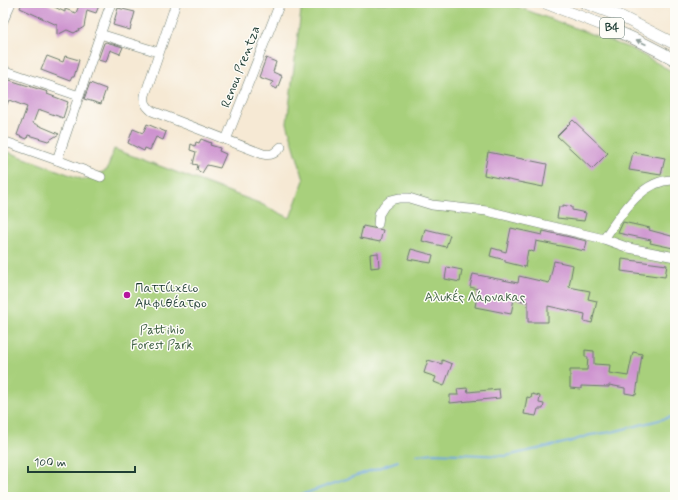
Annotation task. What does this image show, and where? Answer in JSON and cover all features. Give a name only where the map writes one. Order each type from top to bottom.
[{"type":"main road","name":"B4","points":[[545,3],[608,27],[650,46],[675,60]]},
{"type":"main road","name":"B4","points":[[585,3],[622,17],[675,44]]},
{"type":"street","points":[[57,160],[111,3]]},
{"type":"street","points":[[176,3],[158,52],[145,95],[144,102],[147,107],[152,111],[269,155],[276,153],[281,147]]},
{"type":"street","name":"Renou Prentza","points":[[226,140],[280,3]]},
{"type":"street","points":[[3,21],[7,8]]},
{"type":"street","points":[[100,34],[158,52]]},
{"type":"street","points":[[3,70],[79,96]]},
{"type":"street","points":[[3,141],[101,177]]},
{"type":"street","points":[[604,239],[625,208],[650,186],[667,180],[675,180]]},
{"type":"street","points":[[378,224],[380,214],[388,203],[399,198],[409,198],[432,205],[487,211],[604,239],[629,248],[675,257]]},
{"type":"green space","name":"Αλυκές Λάρνακας","points":[[302,3],[507,3],[632,49],[675,73],[675,497],[3,497],[3,150],[84,180],[107,170],[114,149],[259,203],[290,218],[304,180],[287,123]]},
{"type":"building","points":[[22,3],[46,3],[65,12],[65,9],[76,13],[80,3],[100,3],[96,13],[87,10],[84,27],[74,33],[67,30],[57,35],[57,25],[20,8]]},
{"type":"building","points":[[118,8],[135,12],[130,30],[113,25]]},
{"type":"building","points":[[106,42],[123,47],[120,54],[110,50],[106,62],[98,60],[104,43]]},
{"type":"building","points":[[47,56],[63,62],[65,56],[79,60],[74,77],[72,77],[70,81],[41,70]]},
{"type":"building","points":[[266,58],[276,62],[273,72],[282,76],[277,89],[271,86],[273,82],[259,77]]},
{"type":"building","points":[[3,78],[48,92],[47,94],[68,102],[63,118],[38,110],[33,123],[59,134],[48,141],[28,135],[27,139],[17,135],[27,107],[9,100],[3,113]]},
{"type":"building","points":[[90,83],[106,89],[101,104],[84,99]]},
{"type":"building","points":[[573,120],[608,153],[592,169],[557,136]]},
{"type":"building","points":[[147,124],[166,132],[163,140],[156,137],[150,150],[145,148],[144,151],[128,143],[133,129],[143,133]]},
{"type":"building","points":[[201,139],[211,143],[210,145],[220,148],[219,151],[226,154],[220,168],[207,165],[202,173],[197,170],[198,165],[193,164],[196,152],[190,150],[191,144],[195,146],[196,142],[199,143]]},
{"type":"building","points":[[488,152],[547,164],[543,187],[484,175]]},
{"type":"building","points":[[633,152],[665,158],[661,175],[629,170]]},
{"type":"building","points":[[563,205],[572,207],[572,210],[586,213],[584,221],[557,218],[559,207],[563,207]]},
{"type":"building","points":[[623,222],[650,228],[649,230],[675,237],[673,248],[650,243],[651,240],[618,233]]},
{"type":"building","points":[[363,226],[383,230],[380,242],[360,238]]},
{"type":"building","points":[[511,228],[542,235],[543,231],[587,241],[585,251],[536,241],[534,252],[528,250],[525,267],[505,262],[505,260],[490,256],[492,248],[506,252]]},
{"type":"building","points":[[425,229],[450,235],[446,247],[422,241]]},
{"type":"building","points":[[411,249],[433,255],[431,263],[408,259]]},
{"type":"building","points":[[378,253],[379,267],[371,268],[370,254]]},
{"type":"building","points":[[622,259],[667,265],[665,277],[621,271]]},
{"type":"building","points":[[554,261],[573,265],[569,287],[590,291],[588,299],[597,301],[592,323],[584,321],[585,314],[548,306],[548,322],[528,322],[528,302],[514,299],[511,314],[475,307],[478,289],[470,287],[473,274],[518,283],[519,276],[549,283]]},
{"type":"building","points":[[447,267],[462,270],[460,282],[445,279]]},
{"type":"building","points":[[585,350],[594,351],[594,364],[610,365],[609,373],[628,376],[633,352],[642,354],[636,395],[625,393],[625,388],[609,385],[609,387],[581,386],[581,389],[570,388],[570,370],[587,370],[588,357],[585,357]]},
{"type":"building","points":[[428,360],[442,364],[442,360],[452,364],[444,386],[434,382],[436,377],[424,373]]},
{"type":"building","points":[[467,388],[468,392],[499,389],[500,398],[450,403],[450,395],[458,395],[457,389]]},
{"type":"building","points":[[532,394],[540,396],[539,403],[544,404],[543,409],[538,409],[536,416],[524,414],[527,397],[531,398]]},
{"type":"waterway","points":[[416,455],[434,453],[506,456],[675,416]]},
{"type":"waterway","points":[[295,497],[398,461]]},
{"type":"place","name":"Παττίιχειο Αμφιθέατρο","points":[[127,295]]},
{"type":"park label","name":"Pattihio Forest Park","points":[[162,338]]}]
